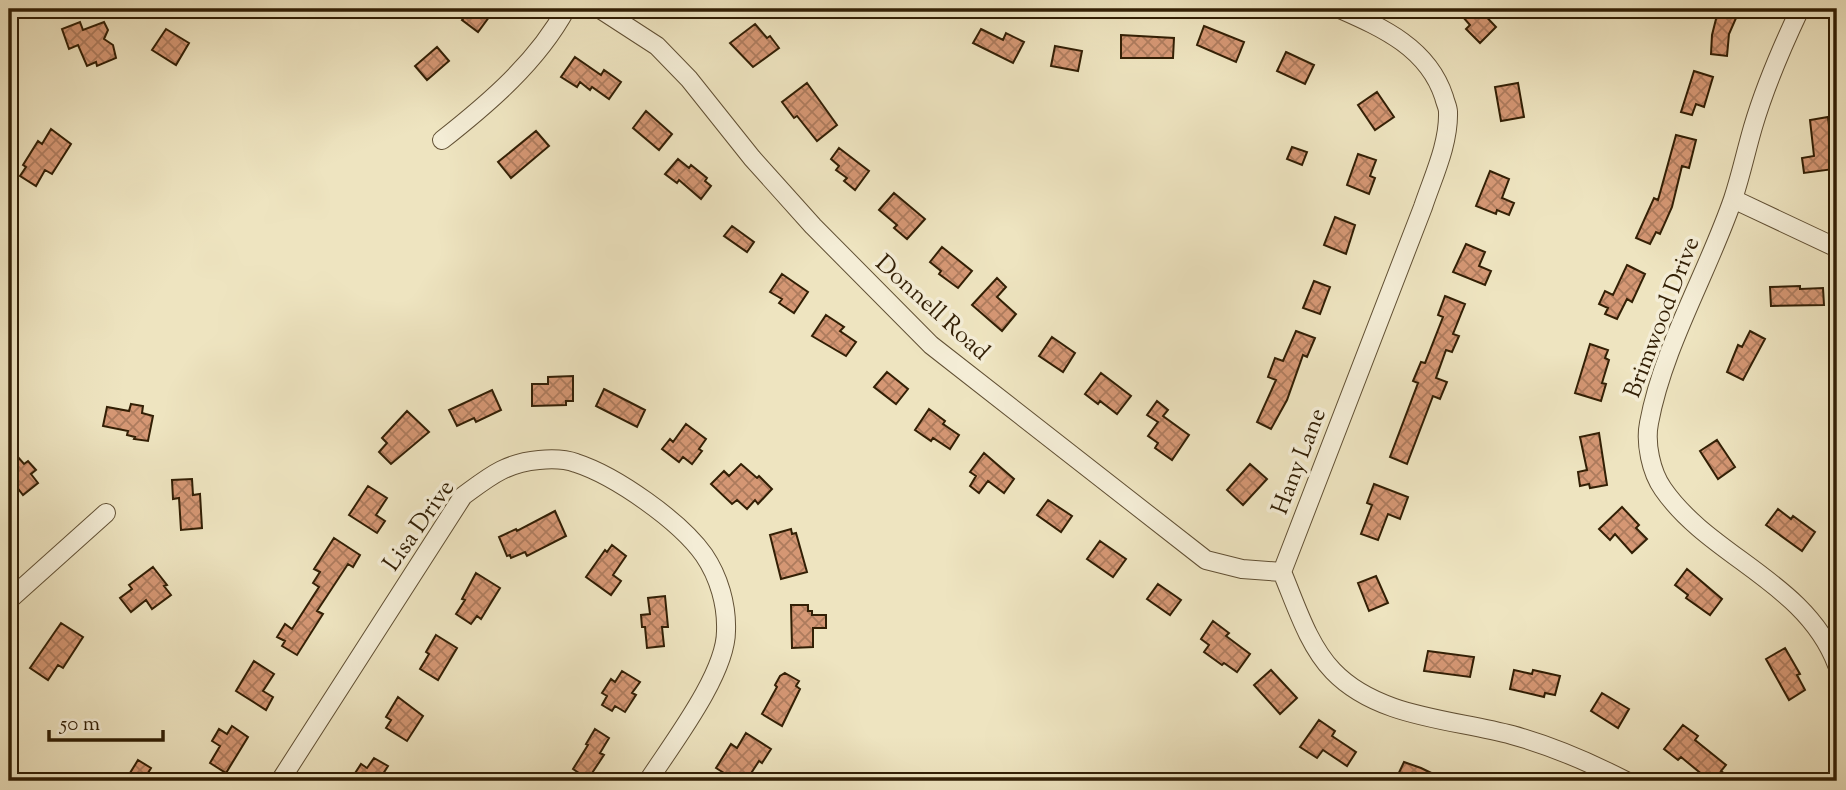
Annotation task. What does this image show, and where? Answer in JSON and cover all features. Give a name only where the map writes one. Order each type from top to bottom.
[{"type":"street","points":[[442,140],[492,100],[539,47],[566,9]]},
{"type":"street","name":"Donnell Road","points":[[600,9],[657,46],[689,79],[752,158],[813,226],[931,345],[1206,560],[1242,569],[1282,572]]},
{"type":"street","name":"Hany Lane","points":[[1282,572],[1423,207],[1443,148],[1448,111],[1438,78],[1418,52],[1391,33],[1339,9]]},
{"type":"street","name":"Brimwood Drive","points":[[1800,9],[1774,62],[1733,199],[1661,378],[1648,425],[1648,450],[1661,487],[1685,515],[1778,587],[1807,617],[1832,651],[1837,664]]},
{"type":"street","points":[[1733,199],[1837,248]]},
{"type":"street","name":"Lisa Drive","points":[[280,781],[463,496],[502,468],[538,460],[573,461],[611,477],[677,526],[705,556],[723,595],[726,633],[716,674],[648,781]]},
{"type":"street","points":[[9,600],[106,513]]},
{"type":"street","points":[[1282,572],[1311,639],[1333,671],[1358,691],[1385,706],[1513,735],[1578,757],[1626,781]]},
{"type":"building","points":[[471,9],[495,9],[478,32],[462,20]]},
{"type":"building","points":[[1456,9],[1479,9],[1496,27],[1480,43],[1466,29],[1470,25]]},
{"type":"building","points":[[1718,9],[1740,9],[1729,34],[1727,56],[1711,54]]},
{"type":"building","points":[[80,22],[83,30],[104,22],[108,30],[104,39],[113,45],[116,58],[97,66],[96,62],[87,66],[78,45],[69,49],[62,29]]},
{"type":"building","points":[[755,24],[767,38],[770,36],[779,48],[753,67],[730,43]]},
{"type":"building","points":[[1204,26],[1244,42],[1236,62],[1197,45]]},
{"type":"building","points":[[166,29],[189,43],[176,65],[152,50]]},
{"type":"building","points":[[981,29],[1003,40],[1006,33],[1024,42],[1013,63],[973,43]]},
{"type":"building","points":[[1121,35],[1174,38],[1173,58],[1121,58]]},
{"type":"building","points":[[1055,46],[1082,51],[1078,71],[1051,66]]},
{"type":"building","points":[[437,47],[449,61],[427,80],[415,66]]},
{"type":"building","points":[[1286,52],[1314,65],[1305,84],[1277,71]]},
{"type":"building","points":[[575,57],[601,75],[604,70],[621,82],[609,99],[592,87],[590,90],[580,82],[577,87],[561,77]]},
{"type":"building","points":[[1694,71],[1713,77],[1704,107],[1696,104],[1692,115],[1681,112]]},
{"type":"building","points":[[807,83],[837,125],[817,141],[782,102]]},
{"type":"building","points":[[1518,83],[1524,117],[1501,121],[1495,87]]},
{"type":"building","points":[[1377,92],[1394,117],[1375,130],[1358,105]]},
{"type":"building","points":[[646,111],[672,134],[659,150],[633,128]]},
{"type":"building","points":[[1828,117],[1834,169],[1804,173],[1802,158],[1814,156],[1810,120]]},
{"type":"building","points":[[51,129],[71,144],[52,174],[45,170],[36,186],[20,176],[26,167],[23,165],[38,141],[42,144]]},
{"type":"building","points":[[536,131],[549,146],[511,178],[498,162]]},
{"type":"building","points":[[1676,135],[1696,140],[1689,168],[1682,166],[1672,207],[1660,234],[1656,232],[1650,244],[1636,238],[1654,198],[1658,200]]},
{"type":"building","points":[[1292,147],[1307,152],[1302,165],[1287,159]]},
{"type":"building","points":[[839,148],[869,171],[855,190],[844,181],[847,178],[836,170],[839,166],[831,159]]},
{"type":"building","points":[[1358,154],[1376,160],[1370,176],[1375,178],[1369,194],[1347,185]]},
{"type":"building","points":[[678,159],[689,168],[691,165],[707,178],[705,181],[711,186],[701,199],[679,180],[677,183],[665,174]]},
{"type":"building","points":[[1490,171],[1509,179],[1502,198],[1514,203],[1509,215],[1497,210],[1496,214],[1476,206]]},
{"type":"building","points":[[894,193],[925,219],[907,239],[894,228],[897,225],[879,210]]},
{"type":"building","points":[[1335,217],[1355,225],[1346,254],[1324,245]]},
{"type":"building","points":[[732,226],[754,242],[747,252],[724,236]]},
{"type":"building","points":[[1466,244],[1485,252],[1479,266],[1491,271],[1485,285],[1453,272]]},
{"type":"building","points":[[942,247],[972,271],[958,288],[939,274],[941,271],[930,262]]},
{"type":"building","points":[[1627,265],[1645,274],[1632,302],[1627,299],[1617,319],[1605,314],[1608,308],[1599,304],[1605,291],[1613,295]]},
{"type":"building","points":[[782,274],[808,292],[794,313],[779,303],[782,299],[770,292]]},
{"type":"building","points":[[997,278],[1006,287],[997,297],[1016,314],[1002,331],[972,305]]},
{"type":"building","points":[[1314,281],[1330,287],[1320,314],[1303,308]]},
{"type":"building","points":[[1800,286],[1800,289],[1823,288],[1824,305],[1771,306],[1770,287]]},
{"type":"building","points":[[1445,296],[1465,304],[1453,334],[1459,336],[1452,352],[1446,350],[1436,378],[1447,382],[1440,399],[1433,396],[1407,464],[1390,457],[1418,383],[1413,381],[1421,362],[1425,363],[1443,317],[1438,315]]},
{"type":"building","points":[[826,315],[844,327],[840,331],[856,342],[846,356],[812,336]]},
{"type":"building","points":[[1296,331],[1315,338],[1307,357],[1303,355],[1287,400],[1271,429],[1257,422],[1276,380],[1268,377],[1275,358],[1283,361]]},
{"type":"building","points":[[1750,331],[1765,339],[1743,380],[1727,372],[1738,345],[1742,347]]},
{"type":"building","points":[[1052,337],[1075,353],[1063,372],[1039,356]]},
{"type":"building","points":[[1590,344],[1608,350],[1605,358],[1609,360],[1602,383],[1606,384],[1601,401],[1575,393]]},
{"type":"building","points":[[887,372],[908,389],[896,404],[874,387]]},
{"type":"building","points":[[1101,373],[1131,396],[1117,414],[1085,394]]},
{"type":"building","points":[[573,376],[573,401],[566,401],[566,405],[532,406],[532,384],[548,384],[548,377]]},
{"type":"building","points":[[604,389],[645,410],[637,427],[596,406]]},
{"type":"building","points":[[492,390],[501,410],[476,422],[474,418],[457,426],[449,410]]},
{"type":"building","points":[[1157,401],[1168,410],[1163,416],[1189,435],[1172,460],[1155,448],[1158,443],[1148,436],[1158,422],[1147,415]]},
{"type":"building","points":[[131,404],[143,406],[142,413],[153,416],[148,441],[134,439],[135,437],[127,435],[128,431],[103,426],[107,407],[129,411]]},
{"type":"building","points":[[929,409],[945,421],[943,424],[959,435],[950,449],[915,430]]},
{"type":"building","points":[[407,411],[429,432],[391,464],[379,452],[387,443],[382,438]]},
{"type":"building","points":[[686,424],[706,439],[699,449],[702,451],[692,464],[683,457],[679,462],[662,449],[670,439],[673,442]]},
{"type":"building","points":[[1599,433],[1607,485],[1590,488],[1589,484],[1580,486],[1578,472],[1587,470],[1580,437]]},
{"type":"building","points":[[1717,440],[1735,467],[1718,479],[1700,451]]},
{"type":"building","points":[[984,453],[1014,479],[1004,493],[988,481],[979,493],[970,486],[976,476],[970,472]]},
{"type":"building","points":[[17,456],[24,464],[28,461],[36,470],[31,474],[38,483],[23,495],[16,486],[9,491],[9,462]]},
{"type":"building","points":[[741,464],[772,489],[758,504],[755,500],[747,509],[737,500],[732,504],[711,484],[724,471],[729,476]]},
{"type":"building","points":[[1250,464],[1267,479],[1243,505],[1227,490]]},
{"type":"building","points":[[192,479],[193,495],[200,494],[202,528],[181,530],[179,498],[173,499],[172,480]]},
{"type":"building","points":[[1374,484],[1408,497],[1400,519],[1388,514],[1378,540],[1361,534],[1372,505],[1367,503]]},
{"type":"building","points":[[368,486],[387,498],[376,515],[385,521],[377,533],[349,515]]},
{"type":"building","points":[[1048,500],[1072,516],[1061,532],[1037,515]]},
{"type":"building","points":[[1622,507],[1639,525],[1636,528],[1647,539],[1632,553],[1615,534],[1610,540],[1599,529]]},
{"type":"building","points":[[1778,509],[1815,532],[1802,551],[1766,525]]},
{"type":"building","points":[[555,511],[566,536],[527,556],[525,552],[511,558],[510,555],[507,556],[499,537],[516,529],[517,531]]},
{"type":"building","points":[[791,529],[792,534],[796,533],[807,572],[781,579],[770,535]]},
{"type":"building","points":[[334,538],[360,555],[353,567],[348,564],[317,611],[323,614],[297,655],[282,646],[285,641],[277,637],[285,624],[292,629],[319,587],[313,583],[320,572],[314,569]]},
{"type":"building","points":[[1100,541],[1126,559],[1113,577],[1087,559]]},
{"type":"building","points":[[612,545],[626,556],[613,575],[621,581],[611,595],[586,577],[605,550],[607,552]]},
{"type":"building","points":[[153,567],[171,595],[152,609],[146,600],[131,612],[120,598],[132,589],[129,585]]},
{"type":"building","points":[[1687,569],[1722,599],[1710,615],[1686,598],[1688,595],[1675,585]]},
{"type":"building","points":[[476,573],[500,588],[481,619],[477,616],[471,624],[456,614]]},
{"type":"building","points":[[1376,576],[1388,603],[1369,611],[1358,583]]},
{"type":"building","points":[[1158,584],[1181,600],[1170,615],[1147,599]]},
{"type":"building","points":[[665,596],[668,627],[662,627],[664,646],[647,648],[641,615],[650,614],[648,598]]},
{"type":"building","points":[[791,605],[808,605],[808,611],[812,611],[812,615],[826,615],[826,628],[813,628],[813,647],[792,648]]},
{"type":"building","points":[[1213,621],[1229,633],[1226,636],[1250,654],[1237,672],[1204,652],[1209,645],[1201,639]]},
{"type":"building","points":[[61,623],[83,637],[63,668],[58,665],[48,680],[30,668]]},
{"type":"building","points":[[436,635],[457,648],[438,680],[420,669]]},
{"type":"building","points":[[1785,648],[1800,674],[1797,675],[1805,690],[1789,700],[1766,659]]},
{"type":"building","points":[[1428,651],[1474,657],[1470,677],[1424,671]]},
{"type":"building","points":[[254,661],[274,674],[263,691],[273,697],[266,710],[236,691]]},
{"type":"building","points":[[1271,670],[1297,698],[1280,714],[1254,685]]},
{"type":"building","points":[[1514,670],[1532,674],[1533,670],[1560,676],[1555,695],[1545,693],[1544,697],[1510,689]]},
{"type":"building","points":[[622,671],[640,682],[632,693],[636,695],[625,712],[615,706],[612,711],[602,705],[607,696],[602,693],[611,679],[615,682]]},
{"type":"building","points":[[785,673],[799,681],[796,686],[800,689],[782,726],[762,714],[780,676]]},
{"type":"building","points":[[1602,693],[1629,709],[1618,728],[1591,711]]},
{"type":"building","points":[[398,697],[423,716],[407,741],[386,728],[391,720],[386,717]]},
{"type":"building","points":[[1319,720],[1335,731],[1332,736],[1356,752],[1347,766],[1323,750],[1317,758],[1300,747]]},
{"type":"building","points":[[1683,725],[1698,736],[1695,740],[1726,765],[1721,771],[1734,781],[1700,781],[1704,776],[1681,757],[1678,760],[1664,749]]},
{"type":"building","points":[[232,726],[248,737],[226,773],[210,763],[220,746],[212,741],[219,729],[227,734]]},
{"type":"building","points":[[595,729],[609,738],[600,753],[604,755],[588,779],[573,769]]},
{"type":"building","points":[[746,733],[771,749],[746,781],[737,781],[716,768],[731,744],[737,748]]},
{"type":"building","points":[[374,758],[388,766],[381,777],[387,781],[350,781],[361,764],[367,768]]},
{"type":"building","points":[[138,760],[151,768],[143,781],[130,773]]},
{"type":"building","points":[[1404,762],[1421,768],[1448,781],[1395,781]]}]
